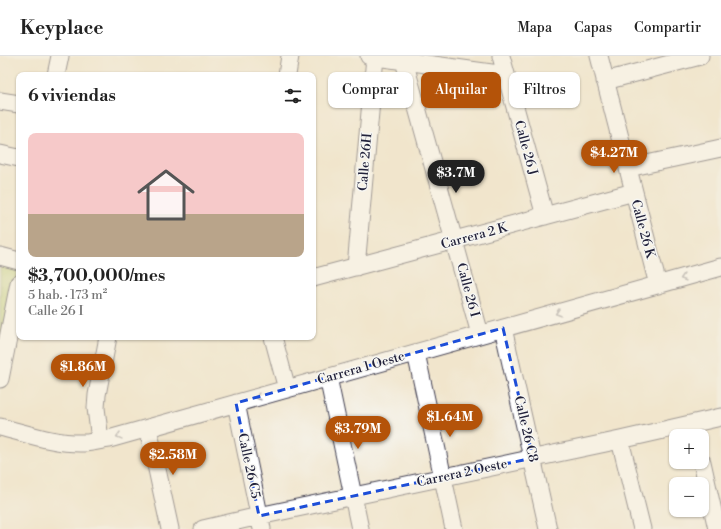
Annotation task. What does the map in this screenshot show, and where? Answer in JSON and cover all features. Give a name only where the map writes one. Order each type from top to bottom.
[{"type":"street","points":[[57,72],[60,56]]},
{"type":"street","points":[[287,72],[290,56]]},
{"type":"street","points":[[372,56],[506,75]]},
{"type":"street","name":"Calle 26H","points":[[356,267],[372,56]]},
{"type":"street","name":"Calle 26 J","points":[[501,56],[545,216]]},
{"type":"street","name":"Calle 26 K","points":[[599,56],[658,285]]},
{"type":"street","points":[[605,81],[700,56]]},
{"type":"street","name":"Calle 26 I","points":[[404,61],[480,334]]},
{"type":"street","points":[[0,101],[16,104]]},
{"type":"street","points":[[628,168],[721,148]]},
{"type":"street","points":[[0,154],[16,157]]},
{"type":"street","name":"Carrera 2 K","points":[[316,277],[634,192]]},
{"type":"street","points":[[0,256],[16,260]]},
{"type":"street","name":"Carrera 1 Oeste","points":[[0,427],[40,438],[66,443],[86,443],[100,440],[148,428],[721,267]]},
{"type":"street","points":[[0,379],[16,298]]},
{"type":"street","name":"Calle 26 C8","points":[[503,328],[548,529]]},
{"type":"street","points":[[100,440],[96,422],[96,402],[107,340]]},
{"type":"street","points":[[274,340],[287,389]]},
{"type":"street","points":[[416,353],[454,529]]},
{"type":"street","points":[[328,377],[360,529]]},
{"type":"street","name":"Calle 26 C5","points":[[236,403],[261,522]]},
{"type":"street","name":"Carrera 2 Oeste","points":[[697,429],[721,417]]},
{"type":"street","points":[[148,428],[170,529]]},
{"type":"street","name":"Carrera 2 Oeste","points":[[203,529],[261,522],[353,496],[620,440],[669,433]]},
{"type":"street","points":[[620,440],[642,529]]},
{"type":"street","points":[[704,469],[717,529]]},
{"type":"highlighted area","points":[[503,328],[533,458],[259,516],[236,403]]},
{"type":"green space","points":[[0,262],[16,266],[16,281],[0,353]]}]
